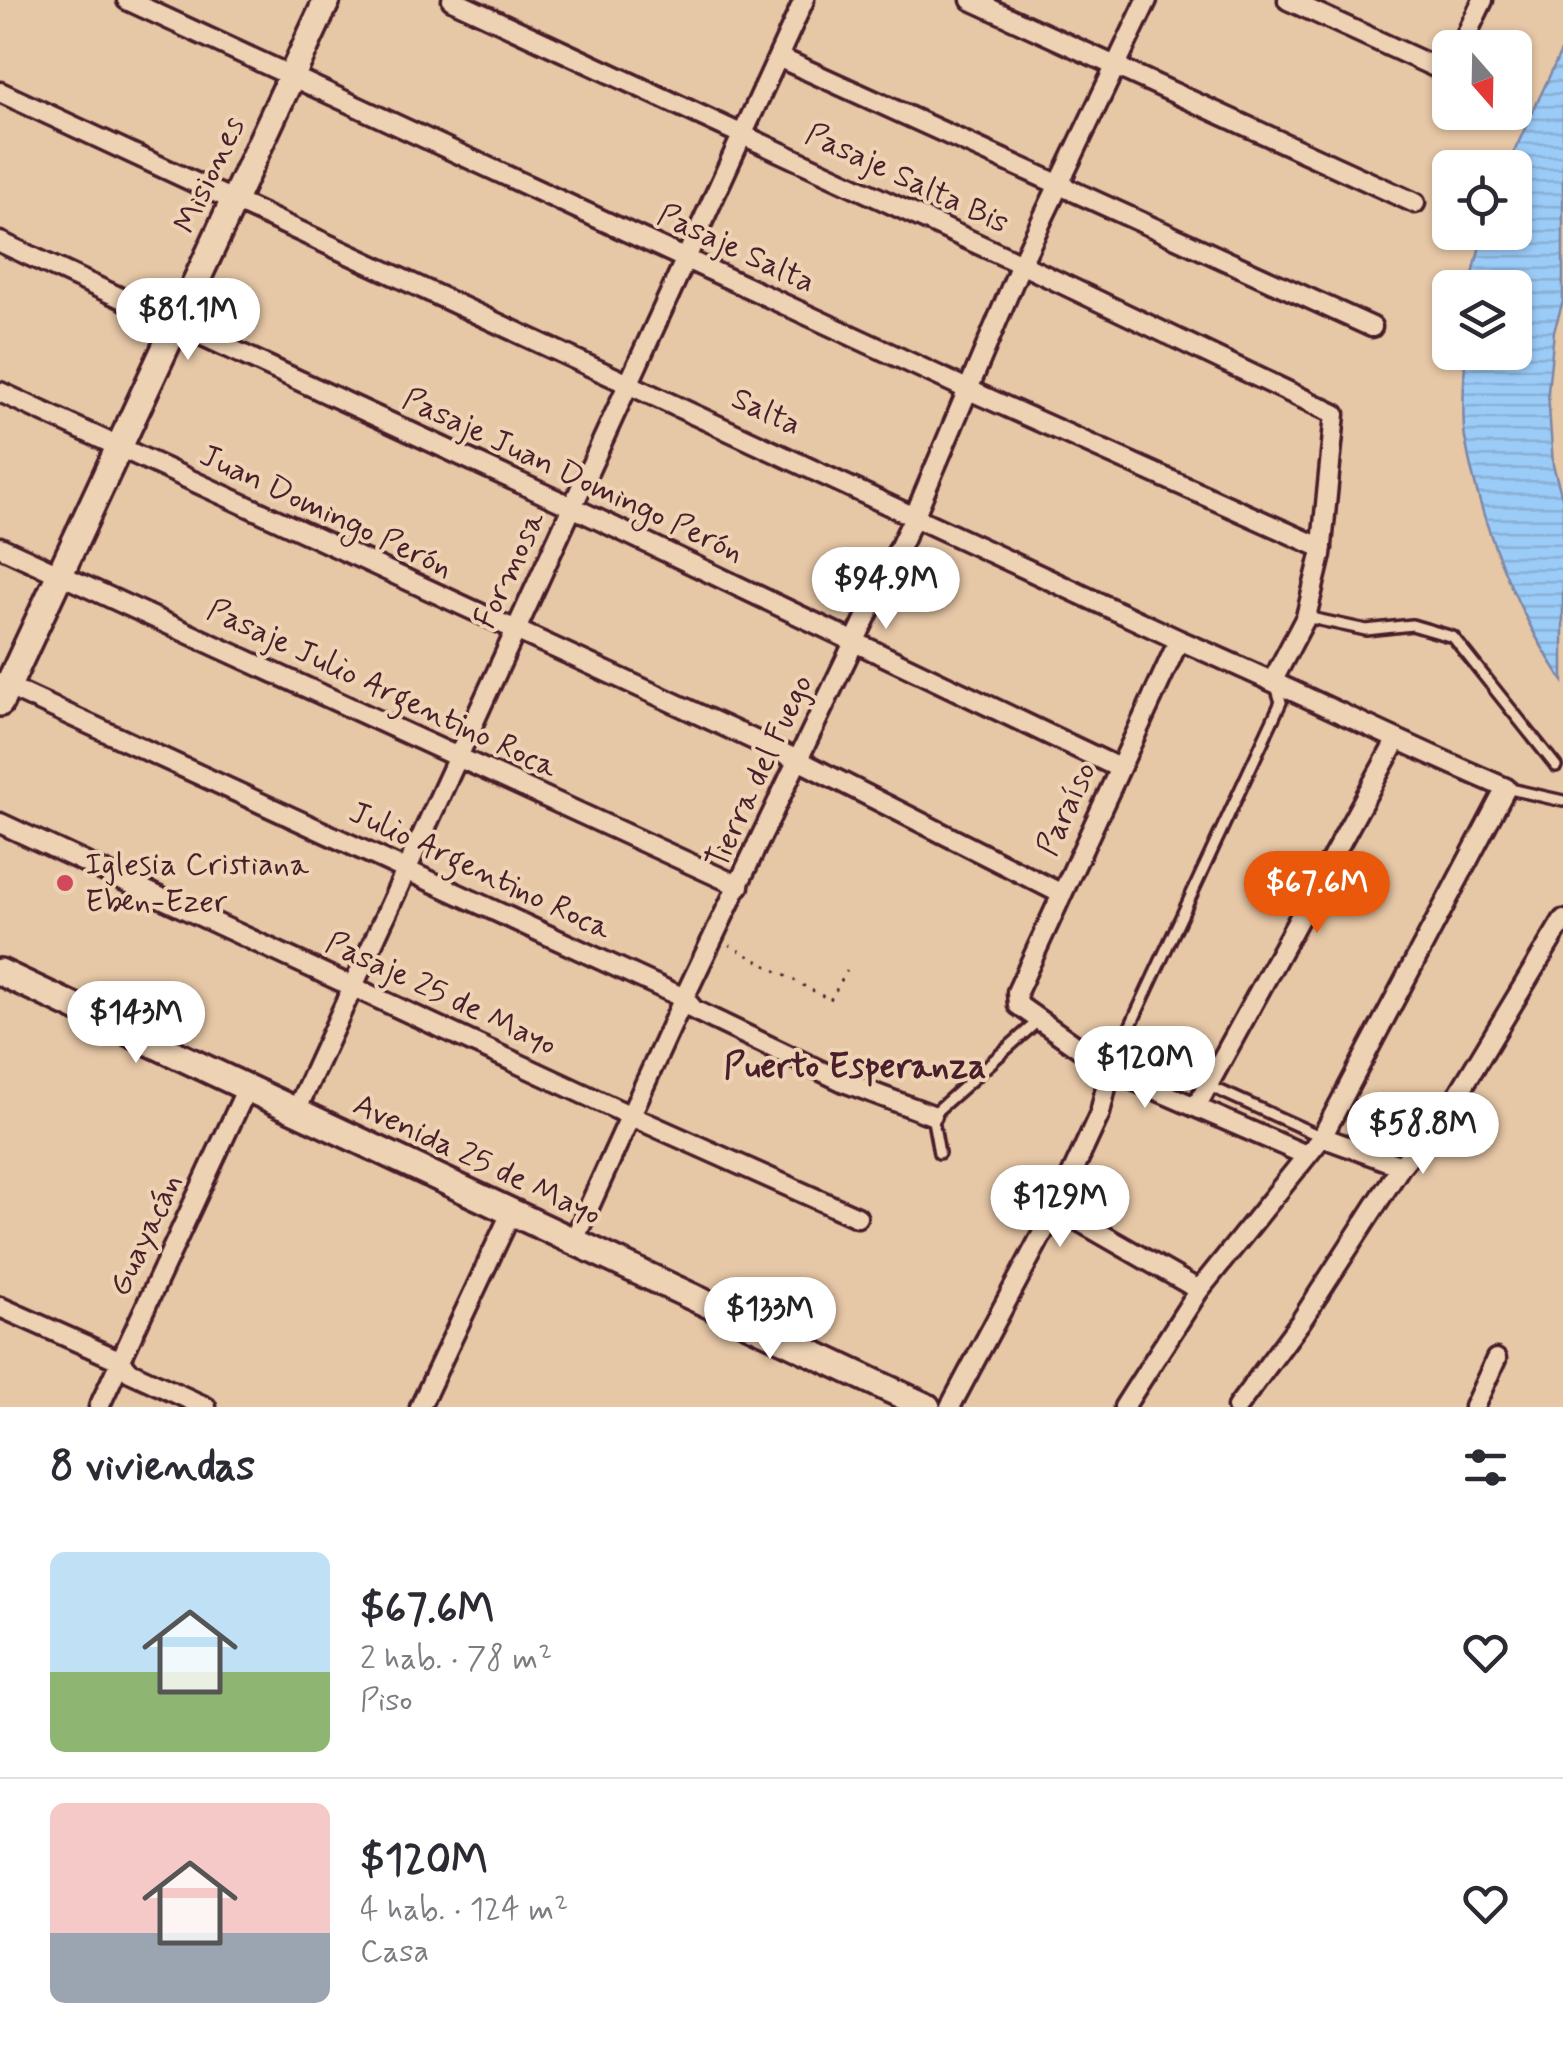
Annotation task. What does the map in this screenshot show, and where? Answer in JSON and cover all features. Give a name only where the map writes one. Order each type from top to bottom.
[{"type":"main road","name":"Misiones","points":[[3,691],[327,0]]},
{"type":"main road","name":"Avenida 25 de Mayo","points":[[0,972],[927,1407]]},
{"type":"street","name":"Pasaje Salta","points":[[127,0],[969,390],[1322,548]]},
{"type":"street","name":"Pasaje Salta Bis","points":[[452,0],[1336,414],[1322,548]]},
{"type":"street","name":"Formosa","points":[[296,1111],[804,0]]},
{"type":"street","points":[[971,0],[1414,203]]},
{"type":"street","name":"Tierra del Fuego","points":[[574,1240],[684,998],[916,515],[1021,264],[1147,0]]},
{"type":"street","points":[[1288,0],[1432,64]]},
{"type":"street","points":[[1469,30],[1483,0]]},
{"type":"street","points":[[778,57],[1372,327]]},
{"type":"street","name":"Salta","points":[[0,92],[1273,680],[1396,741],[1506,788]]},
{"type":"street","name":"Pasaje Juan Domingo Perón","points":[[0,242],[572,507],[1119,768]]},
{"type":"street","name":"Juan Domingo Perón","points":[[0,392],[800,760],[1060,893]]},
{"type":"street","name":"Pasaje Julio Argentino Roca","points":[[0,547],[739,886]]},
{"type":"street","points":[[1273,680],[1306,618],[1322,548]]},
{"type":"street","name":"Paraíso","points":[[1038,1021],[1018,1006],[1017,992],[1180,640]]},
{"type":"street","name":"Julio Argentino Roca","points":[[3,691],[406,869],[684,998],[694,1010],[844,1082],[932,1114]]},
{"type":"street","points":[[1196,1107],[1396,741]]},
{"type":"street","points":[[1124,1407],[1199,1290],[1322,1136],[1506,788]]},
{"type":"street","name":"Pasaje 25 de Mayo","points":[[0,823],[857,1217]]},
{"type":"street","points":[[1236,1407],[1301,1321],[1401,1166],[1456,1098],[1563,920]]},
{"type":"street","points":[[1038,1021],[1110,1070],[1306,1156]]},
{"type":"street","points":[[950,1407],[1056,1208],[1100,1113],[1110,1070]]},
{"type":"street","name":"Guayacán","points":[[100,1407],[247,1088]]},
{"type":"street","points":[[1322,1136],[1401,1166]]},
{"type":"street","points":[[1056,1208],[1199,1290]]},
{"type":"street","points":[[420,1407],[512,1211]]},
{"type":"street","points":[[0,1308],[121,1361],[130,1372],[206,1407]]},
{"type":"street","points":[[1474,1407],[1496,1359]]},
{"type":"lane","points":[[1306,618],[1366,630],[1412,625],[1453,637],[1556,766]]},
{"type":"lane","points":[[1110,1070],[1281,702],[1273,680]]},
{"type":"lane","points":[[1506,788],[1563,801]]},
{"type":"lane","points":[[940,1153],[932,1114],[1038,1021]]},
{"type":"lane","points":[[1122,1046],[1322,1136]]},
{"type":"path","points":[[714,936],[830,1000],[847,971]]},
{"type":"water","points":[[1563,47],[1563,301],[1554,331],[1548,392],[1553,465],[1563,501],[1563,681],[1515,595],[1490,533],[1465,438],[1463,406],[1464,370],[1532,370],[1532,270],[1474,270],[1479,250],[1532,250],[1532,150],[1515,150],[1524,130],[1532,130],[1532,113]]},
{"type":"place","name":"Iglesia Cristiana Eben-Ezer","points":[[65,883]]},
{"type":"district","name":"Puerto Esperanza","points":[[855,1067]]}]
